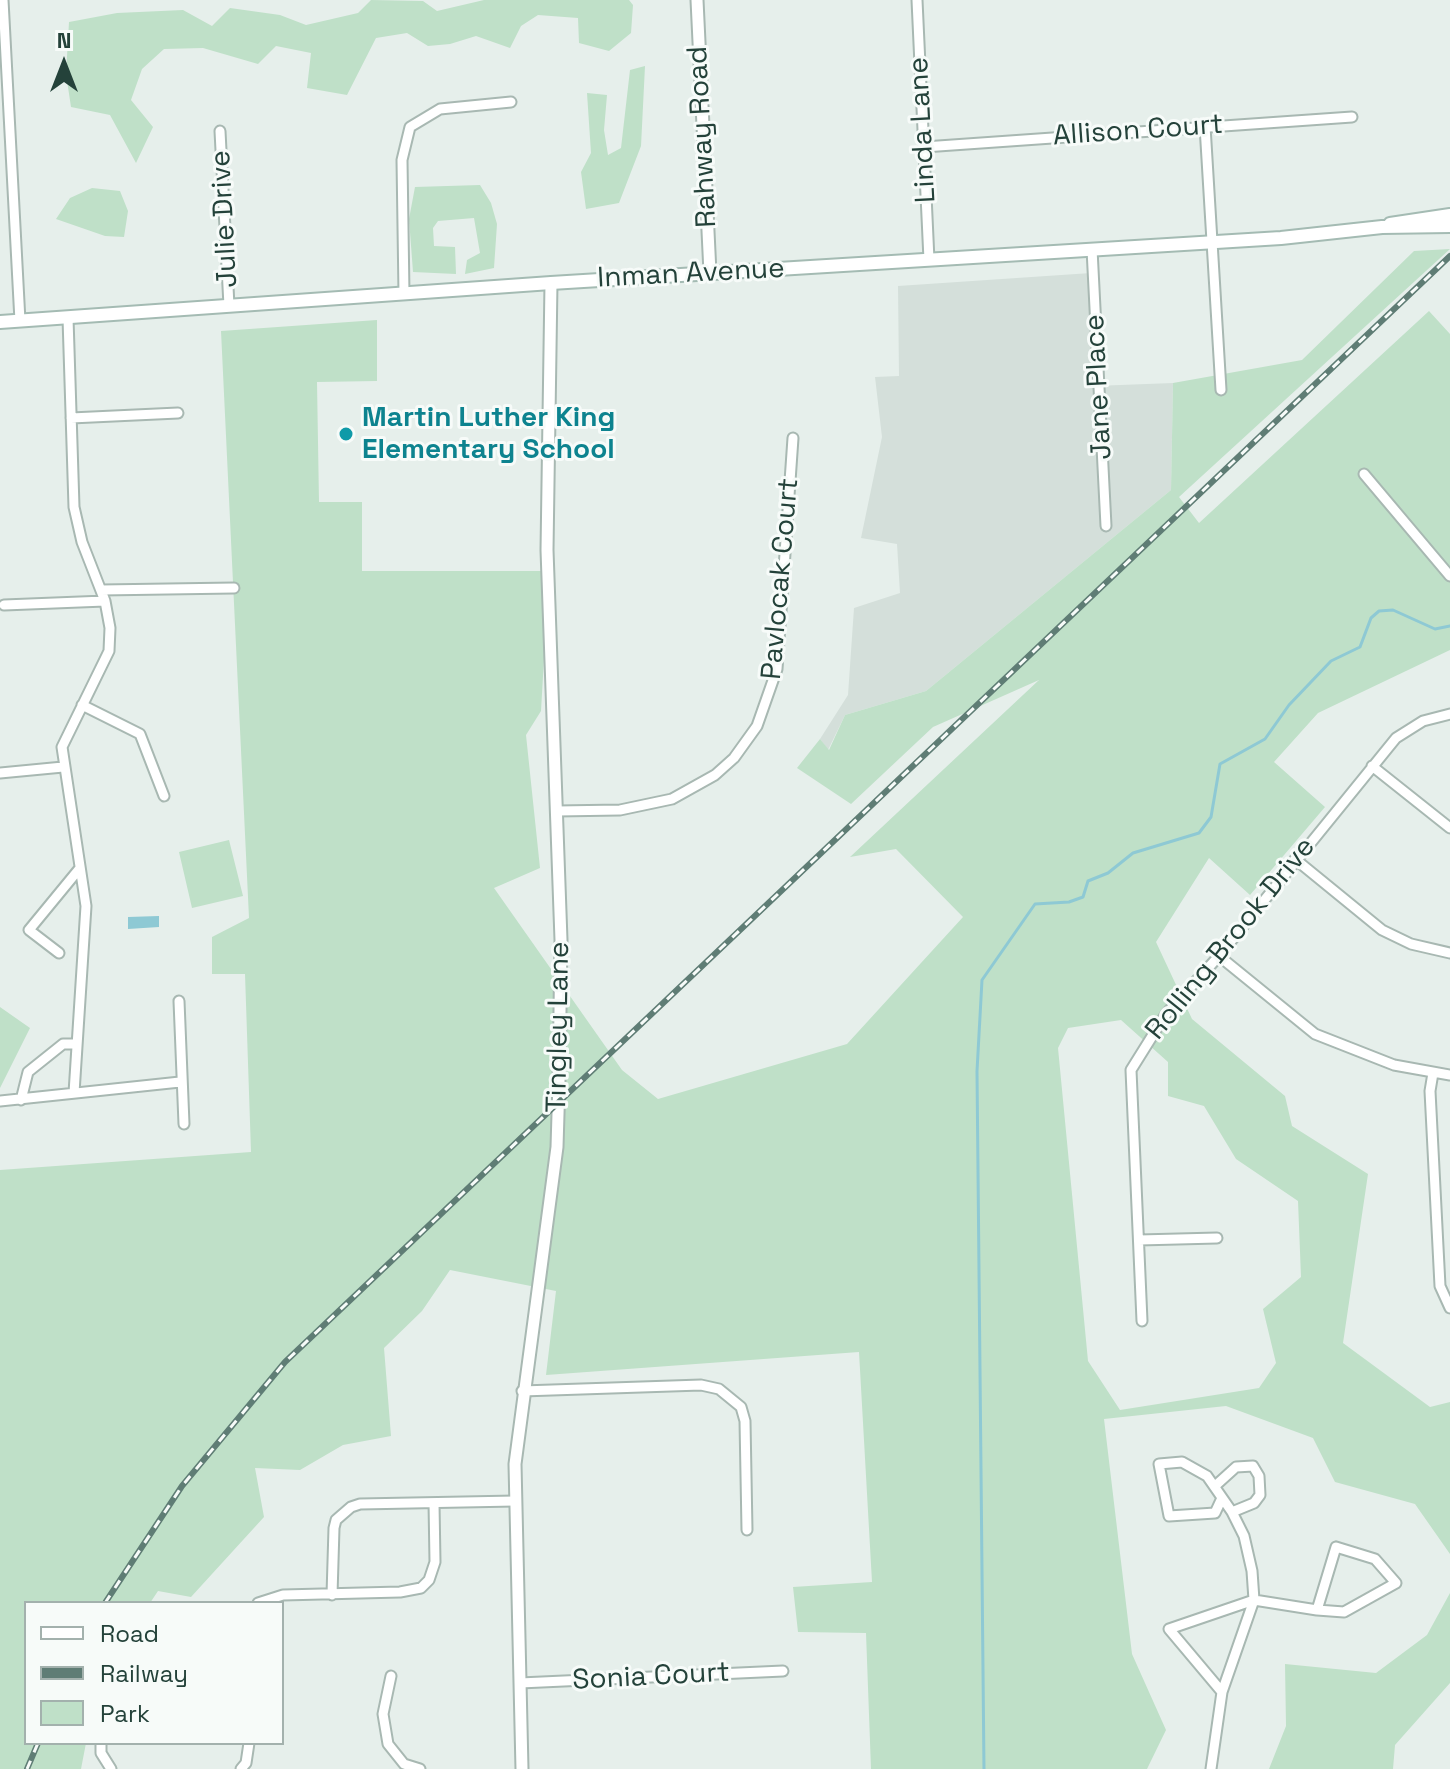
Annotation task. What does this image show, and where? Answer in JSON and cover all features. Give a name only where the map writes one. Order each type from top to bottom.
[{"type":"main road","name":"Inman Avenue","points":[[1382,227],[1407,219],[1450,215]]},
{"type":"main road","name":"Inman Avenue","points":[[0,322],[551,283],[1211,242],[1382,227],[1450,226]]},
{"type":"street","points":[[3,0],[20,321]]},
{"type":"street","name":"Rahway Road","points":[[697,0],[710,273]]},
{"type":"street","name":"Linda Lane","points":[[917,0],[929,260]]},
{"type":"street","points":[[404,294],[402,160],[410,127],[440,109],[511,102]]},
{"type":"street","name":"Allison Court","points":[[924,147],[1352,117]]},
{"type":"street","points":[[1205,126],[1221,390]]},
{"type":"street","name":"Julie Drive","points":[[220,131],[229,306]]},
{"type":"street","name":"Jane Place","points":[[1092,249],[1106,526]]},
{"type":"street","name":"Tingley Lane","points":[[522,1769],[515,1501],[522,1391],[557,1147],[561,940],[547,550],[551,283]]},
{"type":"street","points":[[68,318],[74,507],[82,542],[105,601],[109,651],[64,738],[63,767],[86,906],[74,1093]]},
{"type":"street","points":[[71,418],[178,413]]},
{"type":"street","name":"Pavlocak Court","points":[[557,811],[620,810],[672,799],[715,775],[734,758],[757,726],[777,669],[793,438]]},
{"type":"street","points":[[1364,474],[1450,576]]},
{"type":"street","points":[[101,590],[234,588]]},
{"type":"street","points":[[4,605],[105,601]]},
{"type":"street","points":[[82,705],[140,734],[164,796]]},
{"type":"street","name":"Rolling Brook Drive","points":[[1142,1321],[1131,1070],[1166,1014],[1219,956],[1396,738],[1423,721],[1450,714]]},
{"type":"street","points":[[1372,766],[1423,810],[1450,828]]},
{"type":"street","points":[[0,773],[63,767]]},
{"type":"street","points":[[1295,859],[1382,930],[1411,944],[1450,953]]},
{"type":"street","points":[[59,953],[29,930],[80,868]]},
{"type":"street","points":[[1219,956],[1315,1034],[1394,1065],[1450,1075]]},
{"type":"street","points":[[179,1001],[184,1124]]},
{"type":"street","points":[[21,1100],[28,1072],[63,1044],[77,1044]]},
{"type":"street","points":[[1433,1073],[1430,1091],[1440,1286],[1450,1308]]},
{"type":"street","points":[[0,1101],[180,1082]]},
{"type":"street","points":[[1436,1199],[1450,1198]]},
{"type":"street","points":[[1139,1240],[1217,1238]]},
{"type":"street","points":[[522,1391],[701,1385],[719,1389],[741,1407],[745,1421],[747,1530]]},
{"type":"street","points":[[1211,1769],[1222,1692],[1254,1600],[1244,1536],[1232,1512],[1207,1476],[1182,1462],[1159,1464],[1169,1516],[1215,1513],[1222,1498]]},
{"type":"street","points":[[1215,1486],[1236,1467],[1253,1466],[1259,1476],[1260,1495],[1254,1503],[1232,1512]]},
{"type":"street","points":[[332,1595],[334,1528],[342,1513],[360,1504],[515,1501]]},
{"type":"street","points":[[264,1601],[283,1595],[400,1592],[421,1588],[429,1580],[435,1562],[434,1503]]},
{"type":"street","points":[[1222,1692],[1169,1629],[1254,1600],[1317,1610],[1344,1612],[1396,1583],[1375,1559],[1336,1547],[1317,1610]]},
{"type":"street","name":"Sonia Court","points":[[520,1683],[783,1671]]},
{"type":"street","points":[[391,1676],[383,1714],[388,1744],[404,1764],[420,1769]]},
{"type":"street","points":[[101,1745],[101,1753],[111,1769]]},
{"type":"street","points":[[241,1769],[246,1763],[249,1745]]},
{"type":"shaded area","points":[[1091,273],[1094,386],[1173,383],[1171,490],[926,691],[845,715],[828,750],[820,739],[848,695],[854,608],[900,593],[897,544],[861,538],[882,437],[875,377],[899,376],[898,286]]},
{"type":"green space","points":[[371,0],[423,1],[437,11],[484,0],[629,0],[633,5],[631,33],[609,51],[579,43],[578,18],[538,15],[521,26],[510,48],[476,36],[450,44],[428,46],[407,33],[376,38],[347,95],[307,88],[311,53],[276,46],[258,64],[203,48],[164,49],[142,69],[131,100],[153,127],[136,163],[110,115],[71,107],[66,74],[69,22],[117,13],[183,10],[212,26],[230,8],[280,15],[306,25],[358,13]]},
{"type":"green space","points":[[645,66],[641,146],[619,203],[586,209],[581,172],[591,153],[587,93],[607,95],[604,130],[608,155],[621,148],[630,70]]},
{"type":"green space","points":[[480,185],[491,203],[497,224],[494,268],[465,274],[467,260],[480,253],[474,218],[438,221],[433,228],[434,246],[455,247],[456,274],[413,272],[409,219],[415,187]]},
{"type":"green space","points":[[92,188],[120,191],[128,211],[124,237],[105,236],[56,219],[70,198]]},
{"type":"green space","points":[[1450,249],[1179,497],[1199,523],[1429,311],[1450,334],[1450,650],[1318,713],[1274,762],[1325,807],[1250,895],[1209,858],[1156,942],[1192,1019],[1285,1096],[1292,1126],[1368,1174],[1343,1343],[1430,1407],[1450,1402],[1450,1554],[1415,1504],[1335,1482],[1313,1438],[1226,1406],[1104,1419],[1132,1654],[1166,1730],[1147,1769],[871,1769],[866,1633],[798,1632],[793,1587],[872,1582],[859,1352],[546,1375],[556,1291],[450,1270],[422,1311],[384,1348],[391,1436],[343,1445],[300,1470],[255,1468],[264,1517],[191,1597],[158,1591],[151,1601],[24,1601],[24,1745],[86,1745],[81,1769],[0,1769],[0,1170],[251,1152],[245,974],[212,974],[212,937],[249,918],[221,331],[377,320],[377,381],[317,382],[319,502],[362,502],[362,571],[549,571],[541,711],[526,735],[540,868],[494,888],[622,1070],[658,1099],[847,1044],[963,917],[896,849],[850,857],[1039,680],[933,727],[851,804],[797,768],[820,739],[829,750],[845,715],[926,691],[1171,490],[1173,383],[1302,360],[1414,251]],"holes":[[[1121,1020],[1168,1062],[1168,1096],[1204,1106],[1236,1159],[1298,1201],[1301,1277],[1263,1309],[1276,1363],[1259,1388],[1120,1410],[1088,1361],[1058,1048],[1068,1028]]]},
{"type":"green space","points":[[229,840],[243,896],[192,908],[179,852]]},
{"type":"green space","points":[[0,1007],[30,1028],[0,1088]]},
{"type":"green space","points":[[1450,1593],[1450,1683],[1395,1745],[1393,1769],[1269,1769],[1286,1726],[1285,1664],[1376,1673],[1427,1635]]},
{"type":"water","points":[[159,916],[159,927],[128,929],[128,917]]},
{"type":"waterway","points":[[984,1769],[977,1071],[982,980],[1035,904],[1069,902],[1083,897],[1088,881],[1108,873],[1133,853],[1199,833],[1211,817],[1220,764],[1265,739],[1289,705],[1331,661],[1360,647],[1371,618],[1379,611],[1393,610],[1435,629],[1450,626]]},
{"type":"railway","points":[[106,1601],[182,1486],[285,1362],[1450,256]]},
{"type":"railway","points":[[27,1769],[37,1745]]},
{"type":"place","name":"Martin Luther King Elementary School","points":[[346,434]]}]
